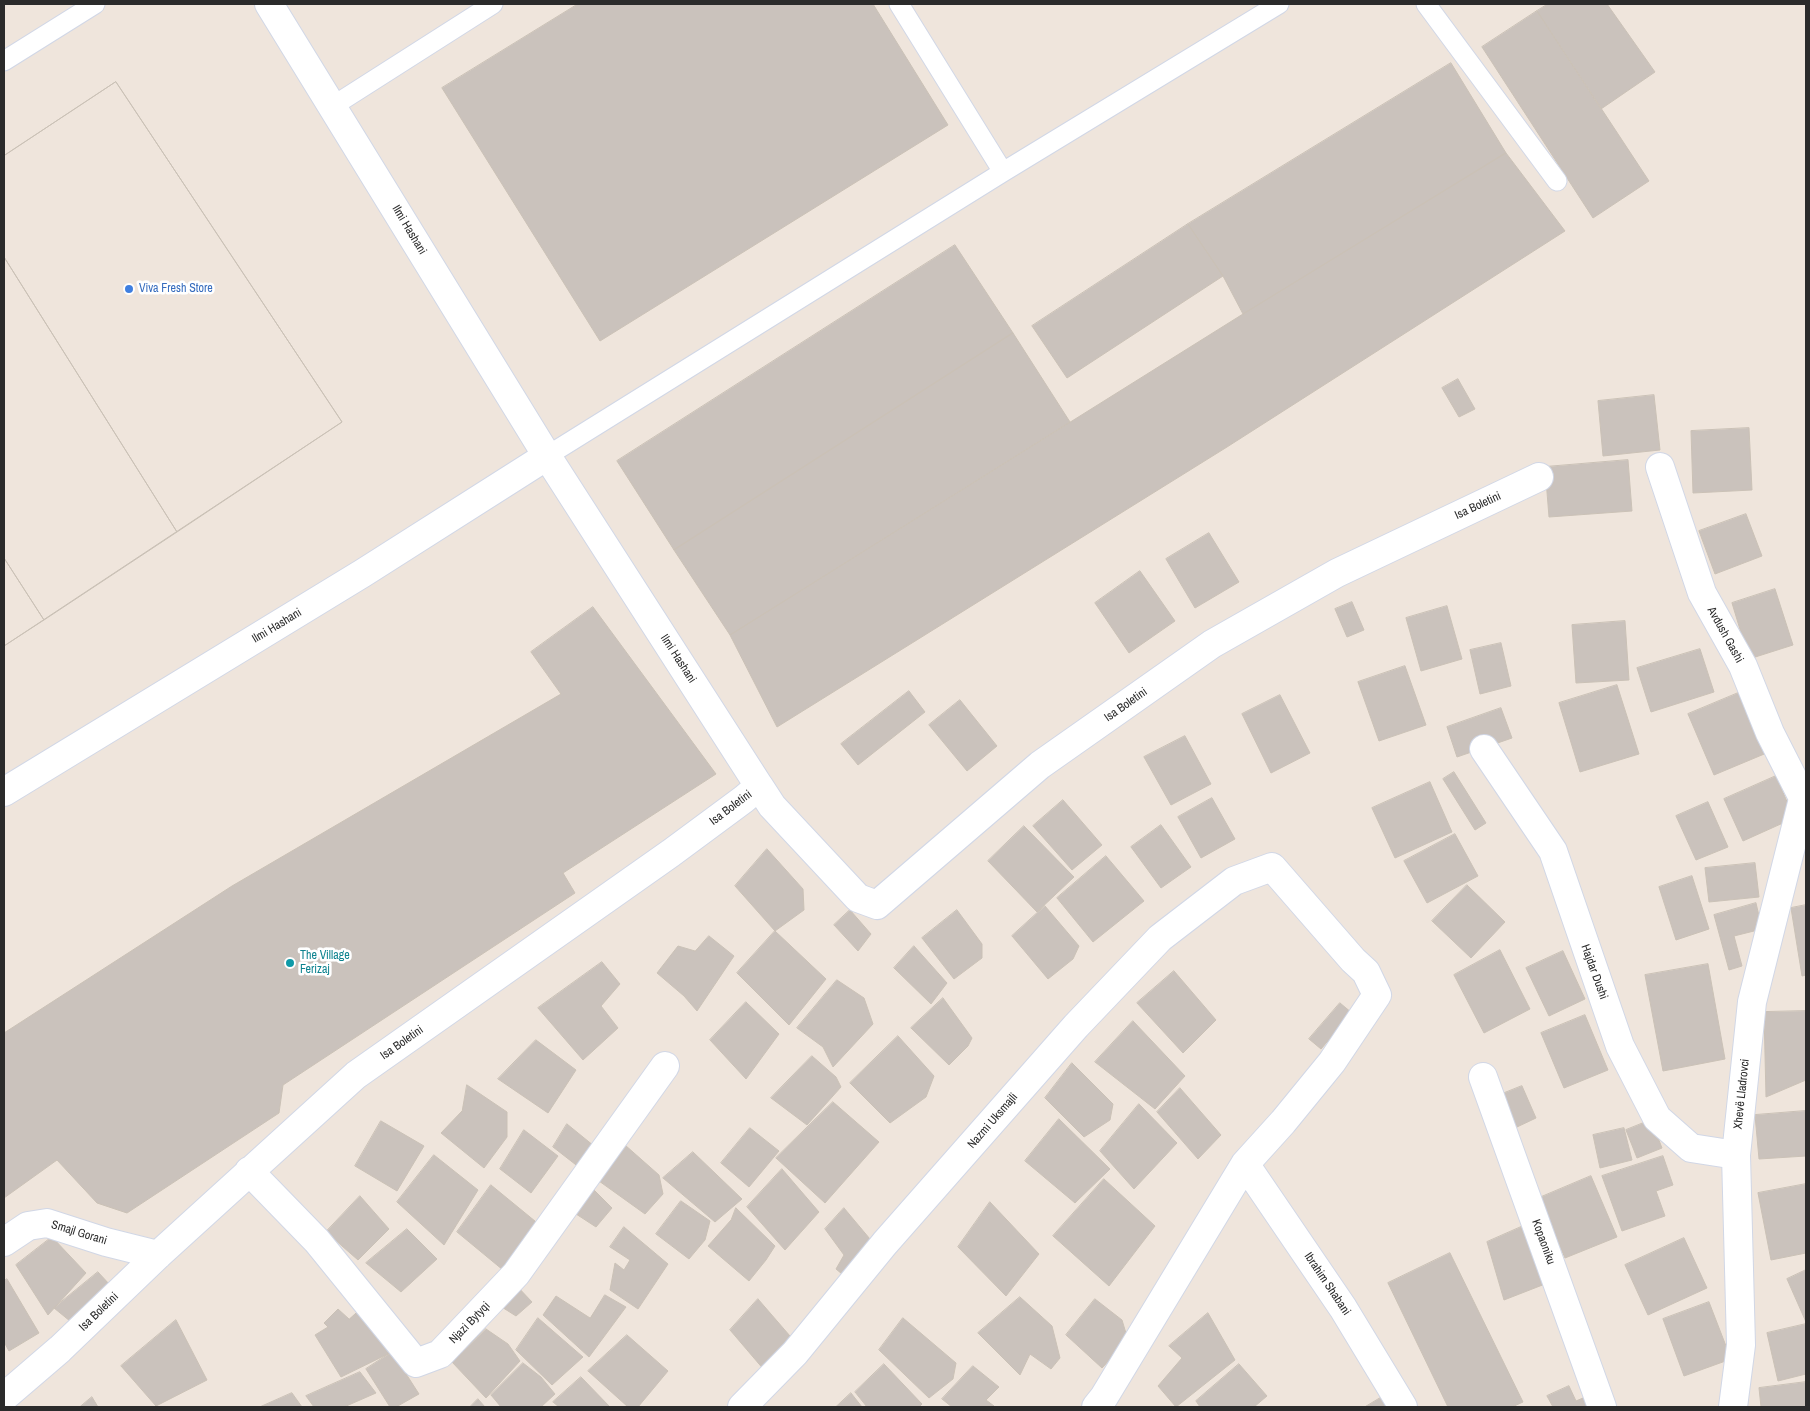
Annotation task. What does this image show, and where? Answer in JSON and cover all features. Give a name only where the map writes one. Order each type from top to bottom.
[{"type":"street","name":"Ilmi Hashani","points":[[270,4],[547,456],[759,786]]},
{"type":"street","name":"Ilmi Hashani","points":[[4,792],[363,573],[547,456]]},
{"type":"street","name":"Avdush Gashi","points":[[1660,467],[1702,593],[1743,666],[1803,808]]},
{"type":"street","name":"Isa Boletini","points":[[4,1396],[60,1349],[249,1171],[356,1076],[664,858],[759,786],[772,806],[858,898],[877,905],[1040,765],[1212,644],[1337,573],[1539,477]]},
{"type":"street","name":"Hajdar Dushi","points":[[1484,749],[1552,851],[1620,1046],[1657,1118],[1691,1148],[1736,1154]]},
{"type":"street","name":"Xhevë Lladrovci","points":[[1734,1407],[1741,1345],[1736,1154],[1752,1002],[1803,808]]},
{"type":"street","name":"Nazmi Uksmajli","points":[[742,1407],[795,1354],[885,1243],[1076,1026],[1160,938],[1234,882],[1272,868],[1353,960],[1366,972],[1377,995],[1332,1062],[1283,1122],[1245,1164]]},
{"type":"street","name":"Njazi Bytyqi","points":[[249,1171],[317,1241],[416,1363],[440,1354],[516,1274],[666,1066]]},
{"type":"street","name":"Kopaoniku","points":[[1483,1076],[1602,1407]]},
{"type":"street","points":[[1104,1404],[1245,1164]]},
{"type":"street","name":"Ibrahim Shabani","points":[[1245,1164],[1344,1308],[1403,1407]]},
{"type":"street","name":"Smajl Gorani","points":[[4,1242],[28,1226],[47,1223],[106,1242],[158,1255]]},
{"type":"lane","points":[[4,61],[95,4]]},
{"type":"lane","points":[[333,106],[492,4]]},
{"type":"lane","points":[[899,4],[1003,172]]},
{"type":"lane","points":[[547,456],[1003,172],[1279,4]]},
{"type":"lane","points":[[1426,4],[1557,181]]},
{"type":"building","points":[[578,4],[873,4],[948,125],[600,341],[442,88]]},
{"type":"building","points":[[1548,4],[1607,4],[1655,72],[1601,109],[1537,11]]},
{"type":"building","points":[[1537,11],[1649,181],[1593,218],[1482,47]]},
{"type":"building","points":[[1451,63],[1506,153],[1243,314],[1223,276],[1188,224]]},
{"type":"building","name":"Viva Fresh Store","points":[[116,82],[342,422],[4,646],[4,156]]},
{"type":"building","name":"Viva Fresh Store","points":[[116,82],[342,422],[177,532],[4,257],[4,156]]},
{"type":"building","points":[[1506,153],[1565,231],[1227,447],[777,727],[730,635],[1243,314]]},
{"type":"building","points":[[1188,224],[1223,276],[1067,378],[1032,326]]},
{"type":"building","points":[[955,245],[1013,333],[674,550],[617,461]]},
{"type":"building","points":[[4,257],[177,532],[44,620],[4,558]]},
{"type":"building","points":[[1013,333],[1070,422],[730,635],[674,550]]},
{"type":"building","points":[[1458,379],[1475,409],[1459,417],[1442,388]]},
{"type":"building","points":[[1654,395],[1660,450],[1603,456],[1598,401]]},
{"type":"building","points":[[1749,428],[1752,490],[1693,493],[1691,431]]},
{"type":"building","points":[[1628,460],[1632,511],[1549,517],[1545,467]]},
{"type":"building","points":[[1746,514],[1762,556],[1715,574],[1699,531]]},
{"type":"building","points":[[1209,533],[1239,582],[1195,608],[1166,559]]},
{"type":"building","points":[[4,558],[44,620],[4,646]]},
{"type":"building","points":[[1140,571],[1175,621],[1129,653],[1095,603]]},
{"type":"building","points":[[1775,589],[1793,645],[1749,659],[1732,603]]},
{"type":"building","points":[[1352,602],[1364,630],[1347,637],[1335,609]]},
{"type":"building","points":[[1447,606],[1462,659],[1421,671],[1406,618]]},
{"type":"building","name":"The Village Ferizaj","points":[[593,607],[716,774],[563,873],[575,893],[283,1085],[279,1113],[127,1213],[97,1203],[57,1160],[4,1198],[4,1033],[232,886],[561,694],[531,652]]},
{"type":"building","points":[[1625,621],[1629,680],[1576,683],[1572,625]]},
{"type":"building","points":[[1501,643],[1511,686],[1480,694],[1470,650]]},
{"type":"building","points":[[1700,649],[1714,692],[1651,712],[1637,668]]},
{"type":"building","points":[[1405,666],[1426,725],[1379,741],[1358,682]]},
{"type":"building","points":[[1617,685],[1639,754],[1580,772],[1559,703]]},
{"type":"building","points":[[909,691],[925,712],[858,765],[841,744]]},
{"type":"building","points":[[1743,691],[1769,752],[1714,775],[1688,714]]},
{"type":"building","points":[[1280,695],[1310,753],[1271,773],[1242,714]]},
{"type":"building","points":[[960,700],[997,746],[967,771],[929,725]]},
{"type":"building","points":[[1501,708],[1512,738],[1457,757],[1447,727]]},
{"type":"building","points":[[1185,736],[1211,784],[1171,805],[1144,757]]},
{"type":"building","points":[[1454,772],[1486,823],[1475,830],[1443,779]]},
{"type":"building","points":[[1776,776],[1794,818],[1743,841],[1724,799]]},
{"type":"building","points":[[1430,782],[1452,832],[1395,858],[1372,808]]},
{"type":"building","points":[[1212,798],[1235,839],[1201,858],[1178,817]]},
{"type":"building","points":[[1063,800],[1102,845],[1072,870],[1033,826]]},
{"type":"building","points":[[1708,802],[1728,847],[1696,860],[1676,816]]},
{"type":"building","points":[[1161,825],[1191,867],[1161,888],[1131,847]]},
{"type":"building","points":[[1024,826],[1074,877],[1037,912],[988,861]]},
{"type":"building","points":[[1455,834],[1478,876],[1427,903],[1404,861]]},
{"type":"building","points":[[767,849],[803,889],[804,910],[775,931],[735,886]]},
{"type":"building","points":[[1106,856],[1144,901],[1093,942],[1057,898]]},
{"type":"building","points":[[1755,863],[1759,897],[1709,902],[1705,868]]},
{"type":"building","points":[[1692,876],[1709,929],[1676,940],[1659,887]]},
{"type":"building","points":[[1467,885],[1505,922],[1471,958],[1432,921]]},
{"type":"building","points":[[1756,903],[1762,929],[1734,936],[1742,966],[1729,970],[1714,915]]},
{"type":"building","points":[[1806,905],[1806,975],[1802,976],[1791,908]]},
{"type":"building","points":[[1045,906],[1079,946],[1073,959],[1048,979],[1012,936]]},
{"type":"building","points":[[850,910],[871,934],[858,951],[834,925]]},
{"type":"building","points":[[957,910],[982,944],[982,958],[954,979],[922,938]]},
{"type":"building","points":[[775,931],[826,979],[789,1025],[737,973]]},
{"type":"building","points":[[709,936],[734,956],[697,1011],[684,996],[657,973],[678,946],[695,951]]},
{"type":"building","points":[[914,946],[947,983],[931,1004],[894,968]]},
{"type":"building","points":[[1500,950],[1530,1009],[1484,1033],[1454,975]]},
{"type":"building","points":[[1563,951],[1585,999],[1549,1016],[1526,968]]},
{"type":"building","points":[[602,962],[620,984],[601,1006],[618,1028],[583,1060],[538,1008]]},
{"type":"building","points":[[1708,964],[1725,1059],[1663,1071],[1645,975]]},
{"type":"building","points":[[1174,971],[1216,1020],[1183,1053],[1137,1003]]},
{"type":"building","points":[[837,980],[864,998],[873,1024],[833,1067],[823,1047],[797,1028]]},
{"type":"building","points":[[943,998],[972,1038],[968,1046],[949,1065],[911,1028]]},
{"type":"building","points":[[746,1002],[779,1034],[746,1079],[710,1040]]},
{"type":"building","points":[[1340,1003],[1352,1013],[1321,1049],[1309,1039]]},
{"type":"building","points":[[1806,1011],[1806,1080],[1766,1097],[1764,1012]]},
{"type":"building","points":[[1585,1015],[1608,1070],[1564,1088],[1541,1033]]},
{"type":"building","points":[[1133,1021],[1185,1076],[1155,1109],[1095,1062]]},
{"type":"building","points":[[898,1036],[934,1076],[926,1097],[890,1123],[850,1083]]},
{"type":"building","points":[[536,1040],[576,1070],[548,1113],[498,1079]]},
{"type":"building","points":[[812,1056],[836,1077],[841,1087],[807,1125],[771,1098]]},
{"type":"building","points":[[1072,1063],[1113,1104],[1110,1120],[1084,1137],[1045,1098]]},
{"type":"building","points":[[467,1085],[507,1112],[507,1137],[484,1168],[441,1133],[462,1111]]},
{"type":"building","points":[[1522,1086],[1536,1118],[1517,1127],[1502,1094]]},
{"type":"building","points":[[1180,1088],[1221,1135],[1198,1159],[1157,1112]]},
{"type":"building","points":[[833,1102],[879,1142],[825,1203],[776,1158]]},
{"type":"building","points":[[1139,1104],[1177,1143],[1134,1189],[1100,1151]]},
{"type":"building","points":[[1805,1111],[1806,1156],[1759,1159],[1755,1115]]},
{"type":"building","points":[[1059,1119],[1110,1169],[1075,1203],[1025,1161]]},
{"type":"building","points":[[1651,1120],[1662,1148],[1637,1158],[1626,1130]]},
{"type":"building","points":[[381,1121],[424,1146],[397,1191],[355,1166]]},
{"type":"building","points":[[567,1124],[594,1146],[580,1168],[553,1147]]},
{"type":"building","points":[[750,1128],[779,1151],[749,1187],[721,1163]]},
{"type":"building","points":[[1624,1128],[1632,1160],[1600,1168],[1593,1135]]},
{"type":"building","points":[[524,1130],[558,1156],[531,1193],[500,1169]]},
{"type":"building","points":[[625,1145],[659,1175],[663,1194],[645,1214],[599,1181]]},
{"type":"building","points":[[693,1152],[742,1199],[715,1222],[663,1178]]},
{"type":"building","points":[[434,1155],[478,1190],[444,1245],[397,1202]]},
{"type":"building","points":[[1663,1156],[1673,1185],[1656,1191],[1665,1216],[1622,1231],[1602,1176]]},
{"type":"building","points":[[782,1169],[819,1212],[785,1250],[747,1207]]},
{"type":"building","points":[[1591,1176],[1617,1237],[1565,1258],[1539,1198]]},
{"type":"building","points":[[1104,1179],[1155,1226],[1109,1286],[1053,1236]]},
{"type":"building","points":[[1806,1184],[1806,1253],[1771,1260],[1758,1193]]},
{"type":"building","points":[[491,1185],[541,1226],[503,1270],[457,1232]]},
{"type":"building","points":[[591,1187],[612,1208],[596,1227],[573,1212]]},
{"type":"building","points":[[360,1196],[389,1229],[358,1260],[326,1232]]},
{"type":"building","points":[[681,1201],[710,1221],[705,1240],[689,1259],[656,1234]]},
{"type":"building","points":[[990,1202],[1039,1254],[1006,1296],[958,1247]]},
{"type":"building","points":[[736,1208],[775,1246],[749,1281],[708,1246],[731,1220]]},
{"type":"building","points":[[844,1208],[875,1245],[848,1279],[836,1269],[844,1255],[825,1229]]},
{"type":"building","points":[[624,1227],[668,1264],[638,1309],[610,1290],[615,1263],[624,1270],[630,1260],[610,1247]]},
{"type":"building","points":[[1521,1227],[1545,1284],[1504,1300],[1487,1242]]},
{"type":"building","points":[[407,1229],[437,1259],[401,1292],[366,1263]]},
{"type":"building","points":[[52,1237],[86,1273],[48,1315],[16,1265]]},
{"type":"building","points":[[1684,1238],[1707,1288],[1648,1315],[1625,1265]]},
{"type":"building","points":[[1450,1253],[1523,1402],[1512,1407],[1448,1407],[1388,1283]]},
{"type":"building","points":[[1806,1270],[1806,1322],[1787,1279]]},
{"type":"building","points":[[98,1272],[110,1285],[81,1330],[54,1308]]},
{"type":"building","points":[[7,1279],[39,1333],[9,1351],[4,1342],[4,1281]]},
{"type":"building","points":[[515,1284],[532,1302],[516,1316],[497,1304]]},
{"type":"building","points":[[605,1295],[626,1307],[589,1357],[543,1315],[556,1296],[590,1318]]},
{"type":"building","points":[[1020,1297],[1052,1326],[1060,1358],[1051,1369],[1030,1354],[1020,1375],[978,1333]]},
{"type":"building","points":[[758,1299],[790,1336],[785,1354],[765,1371],[730,1330]]},
{"type":"building","points":[[1095,1299],[1122,1320],[1128,1340],[1102,1368],[1066,1335]]},
{"type":"building","points":[[1709,1302],[1731,1359],[1684,1376],[1663,1319]]},
{"type":"building","points":[[362,1308],[390,1353],[341,1377],[315,1335],[328,1327],[324,1323],[338,1309],[349,1319]]},
{"type":"building","points":[[1208,1313],[1235,1360],[1176,1407],[1158,1386],[1182,1358],[1169,1346]]},
{"type":"building","points":[[538,1318],[583,1357],[552,1385],[516,1350]]},
{"type":"building","points":[[903,1318],[956,1363],[953,1379],[929,1398],[879,1350]]},
{"type":"building","points":[[176,1320],[207,1380],[156,1406],[121,1366]]},
{"type":"building","points":[[1806,1324],[1806,1374],[1778,1381],[1767,1333]]},
{"type":"building","points":[[486,1329],[508,1344],[520,1361],[486,1398],[452,1362]]},
{"type":"building","points":[[627,1335],[668,1371],[638,1407],[628,1407],[588,1371]]},
{"type":"building","points":[[392,1352],[419,1394],[396,1407],[390,1407],[366,1369]]},
{"type":"building","points":[[523,1363],[541,1377],[555,1394],[541,1407],[501,1407],[491,1395]]},
{"type":"building","points":[[884,1364],[922,1404],[919,1407],[867,1407],[855,1392]]},
{"type":"building","points":[[1239,1364],[1267,1396],[1254,1407],[1200,1407],[1196,1401]]},
{"type":"building","points":[[973,1366],[999,1387],[986,1400],[994,1406],[952,1407],[942,1399]]},
{"type":"building","points":[[360,1372],[376,1393],[344,1407],[314,1407],[306,1396]]},
{"type":"building","points":[[581,1377],[610,1407],[559,1407],[553,1402]]},
{"type":"building","points":[[1806,1382],[1806,1407],[1761,1407],[1759,1388]]},
{"type":"building","points":[[1569,1386],[1576,1401],[1583,1398],[1588,1407],[1553,1407],[1547,1396]]},
{"type":"building","points":[[292,1393],[302,1407],[260,1407]]},
{"type":"building","points":[[851,1393],[862,1407],[836,1407]]},
{"type":"building","points":[[1387,1394],[1394,1407],[1365,1407]]},
{"type":"building","points":[[92,1397],[98,1407],[80,1407]]},
{"type":"building","points":[[478,1399],[485,1407],[470,1407]]},
{"type":"place","name":"Viva Fresh Store","points":[[129,289]]},
{"type":"place","name":"The Village Ferizaj","points":[[290,963]]}]
